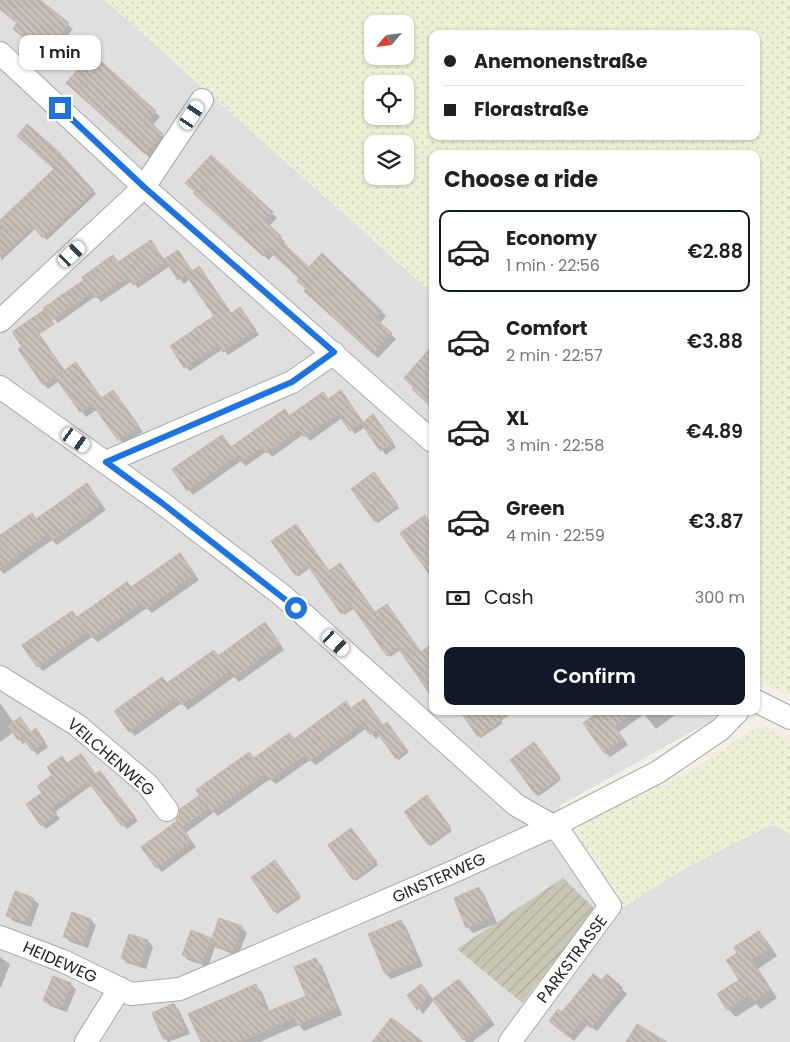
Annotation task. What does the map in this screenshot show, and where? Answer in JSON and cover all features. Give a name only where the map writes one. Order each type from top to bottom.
[{"type":"street","points":[[0,53],[144,187],[334,352],[429,438]]},
{"type":"street","points":[[0,321],[144,187],[202,100]]},
{"type":"street","points":[[106,462],[292,382],[334,352]]},
{"type":"street","points":[[0,387],[106,462],[284,596],[516,805],[553,826]]},
{"type":"street","name":"VEILCHENWEG","points":[[0,677],[77,724],[148,785],[167,810]]},
{"type":"street","points":[[760,703],[790,718]]},
{"type":"street","name":"GINSTERWEG","points":[[120,988],[131,994],[180,989],[458,870],[553,826],[658,772],[721,729],[734,715]]},
{"type":"street","name":"PARKSTRASSE","points":[[510,1042],[610,906],[562,835],[553,826]]},
{"type":"street","name":"HEIDEWEG","points":[[0,937],[63,961],[120,988]]},
{"type":"street","points":[[86,1042],[120,988]]},
{"type":"shaded area","points":[[0,0],[105,0],[429,290],[429,715],[715,715],[713,720],[559,806],[575,837],[623,907],[689,866],[773,824],[790,834],[790,1042],[0,1042]]},
{"type":"shaded area","points":[[105,0],[790,0],[790,696],[760,681],[760,150],[429,150],[429,290]]},
{"type":"shaded area","points":[[764,726],[790,739],[790,834],[773,824],[689,866],[623,907],[575,837],[581,824],[697,768],[747,733]]},
{"type":"shaded area","points":[[563,878],[596,910],[522,1003],[457,949]]},
{"type":"building","points":[[0,0],[40,0],[69,23],[44,54],[13,29],[17,23],[0,9]]},
{"type":"building","points":[[92,53],[156,111],[148,120],[163,134],[145,154],[66,83]]},
{"type":"building","points":[[27,124],[58,151],[94,191],[43,238],[33,227],[0,257],[0,220],[54,169],[17,136]]},
{"type":"building","points":[[211,155],[273,212],[265,221],[281,236],[279,239],[309,267],[322,253],[382,311],[375,318],[392,333],[373,354],[304,291],[306,289],[297,281],[299,278],[268,250],[263,256],[193,193],[195,192],[185,183]]},
{"type":"building","points":[[151,240],[166,263],[133,285],[128,277],[96,298],[92,292],[52,320],[43,308],[84,280],[82,277],[113,255],[118,262]]},
{"type":"building","points":[[178,250],[192,271],[199,266],[231,313],[240,307],[256,330],[223,352],[218,345],[184,368],[170,346],[214,316],[186,275],[178,280],[164,259]]},
{"type":"building","points":[[44,310],[54,324],[39,334],[64,370],[43,385],[18,349],[22,347],[12,332]]},
{"type":"building","points":[[429,349],[429,405],[412,389],[414,388],[404,378]]},
{"type":"building","points":[[76,362],[101,398],[113,390],[139,426],[118,440],[92,404],[80,412],[55,377]]},
{"type":"building","points":[[341,390],[363,422],[373,414],[393,442],[380,451],[361,423],[350,431],[338,414],[304,437],[299,430],[266,453],[262,447],[241,462],[237,456],[187,491],[172,469],[222,435],[231,447],[285,409],[289,416],[323,392],[328,399]]},
{"type":"building","points":[[374,472],[398,505],[375,522],[351,489]]},
{"type":"building","points":[[87,483],[102,505],[52,541],[47,535],[0,568],[0,535],[32,513],[36,519]]},
{"type":"building","points":[[425,515],[429,521],[429,574],[400,533]]},
{"type":"building","points":[[296,524],[329,571],[340,563],[375,612],[387,604],[421,652],[429,645],[429,693],[398,648],[387,656],[352,606],[341,614],[308,566],[295,575],[271,541]]},
{"type":"building","points":[[180,553],[195,574],[146,609],[142,603],[92,638],[87,632],[37,667],[22,645],[72,611],[77,617],[127,582],[131,587]]},
{"type":"building","points":[[265,622],[280,644],[233,678],[229,672],[182,705],[177,698],[129,732],[114,711],[162,677],[167,683],[214,650],[218,656]]},
{"type":"building","points":[[364,699],[383,725],[370,735],[362,724],[310,761],[305,755],[270,780],[265,774],[212,812],[209,808],[182,827],[192,842],[156,868],[141,847],[178,822],[176,819],[180,809],[200,795],[196,790],[249,752],[254,758],[289,733],[294,739],[346,701],[351,708]]},
{"type":"building","points":[[463,715],[508,715],[478,737]]},
{"type":"building","points":[[594,715],[631,715],[615,727],[623,739],[604,753],[583,723]]},
{"type":"building","points":[[20,717],[31,732],[36,728],[45,742],[32,751],[22,737],[18,740],[8,726]]},
{"type":"building","points":[[387,722],[407,750],[396,759],[376,731]]},
{"type":"building","points":[[534,742],[560,777],[536,795],[510,760]]},
{"type":"building","points":[[81,754],[95,774],[100,771],[135,817],[122,826],[88,782],[52,807],[57,814],[41,826],[26,804],[42,793],[37,786],[52,775],[47,767],[62,756],[67,763]]},
{"type":"building","points":[[427,795],[451,828],[428,845],[404,812]]},
{"type":"building","points":[[351,828],[377,862],[353,880],[328,845]]},
{"type":"building","points":[[275,860],[300,895],[274,912],[251,877]]},
{"type":"building","points":[[479,887],[492,917],[466,928],[454,898]]},
{"type":"building","points":[[15,891],[34,898],[26,922],[6,916]]},
{"type":"building","points":[[72,912],[91,919],[83,943],[63,937]]},
{"type":"building","points":[[219,918],[242,926],[233,951],[210,943]]},
{"type":"building","points":[[401,920],[418,961],[385,974],[368,934]]},
{"type":"building","points":[[191,930],[211,938],[202,963],[182,955]]},
{"type":"building","points":[[759,931],[770,948],[751,960],[770,990],[752,1002],[749,995],[727,1010],[717,994],[739,980],[726,960],[737,953],[734,947]]},
{"type":"building","points":[[129,934],[148,940],[140,965],[121,958]]},
{"type":"building","points":[[316,958],[337,1008],[297,1025],[294,1018],[240,1042],[201,1042],[188,1014],[256,984],[267,1012],[306,996],[294,967]]},
{"type":"building","points":[[593,974],[602,980],[607,974],[623,988],[591,1028],[582,1020],[569,1037],[549,1021],[558,1009],[562,1012]]},
{"type":"building","points":[[53,976],[71,983],[62,1008],[43,1001]]},
{"type":"building","points":[[459,979],[491,1019],[463,1040],[432,999]]},
{"type":"building","points":[[421,984],[429,994],[417,1010],[407,995]]},
{"type":"building","points":[[174,1003],[185,1029],[163,1039],[152,1013]]},
{"type":"building","points":[[391,1018],[396,1021],[423,1042],[372,1042]]},
{"type":"building","points":[[637,1024],[667,1042],[626,1042]]},
{"type":"route","points":[[60,108],[144,187],[334,352],[292,382],[106,462],[284,596],[296,608]]}]
